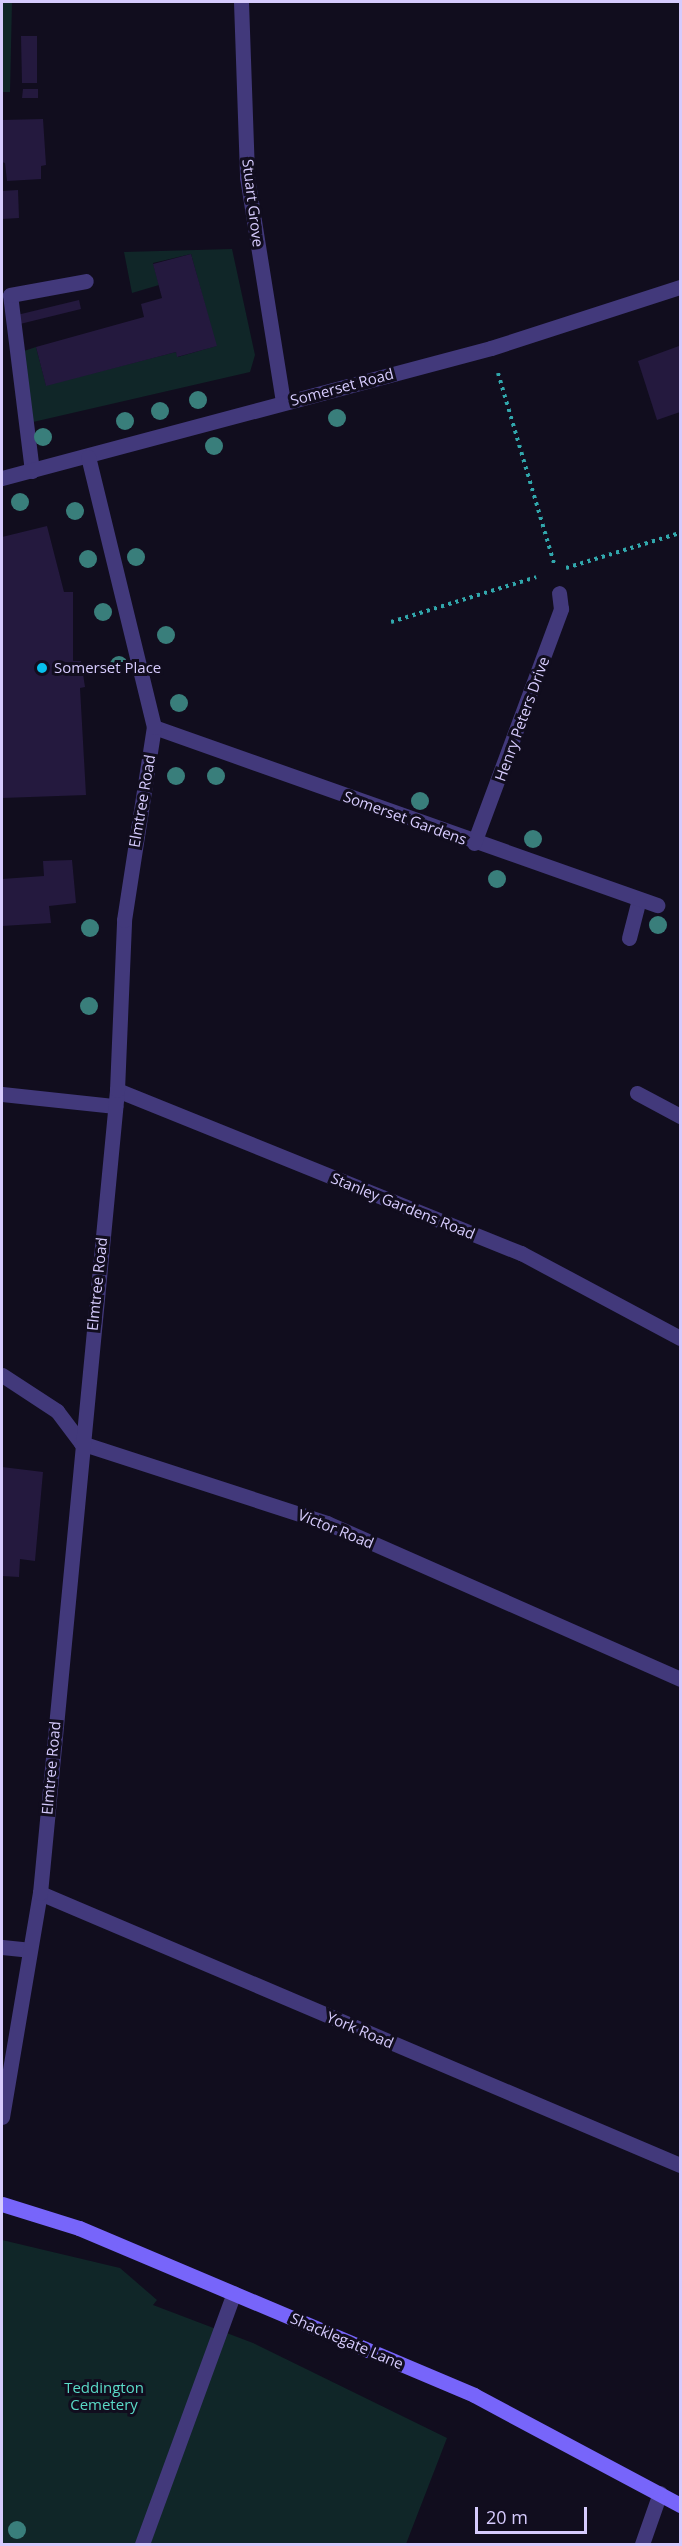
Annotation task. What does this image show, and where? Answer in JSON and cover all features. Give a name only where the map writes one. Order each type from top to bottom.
[{"type":"street","name":"Stuart Grove","points":[[241,2],[247,177],[284,402]]},
{"type":"street","points":[[32,471],[10,295],[86,281]]},
{"type":"street","name":"Somerset Road","points":[[2,478],[88,458],[284,402],[491,348],[681,287]]},
{"type":"street","name":"Elmtree Road","points":[[2,2117],[40,1893],[81,1443],[116,1098],[124,920],[154,727],[88,458]]},
{"type":"street","name":"Henry Peters Drive","points":[[474,843],[561,609],[559,593]]},
{"type":"street","name":"Somerset Gardens","points":[[154,727],[474,843],[657,905]]},
{"type":"street","points":[[629,938],[639,899]]},
{"type":"street","points":[[637,1093],[681,1116]]},
{"type":"street","name":"Stanley Gardens Road","points":[[2,1094],[116,1098],[521,1253],[681,1338]]},
{"type":"street","points":[[2,1375],[57,1411],[81,1443]]},
{"type":"street","name":"Victor Road","points":[[81,1443],[327,1523],[681,1679]]},
{"type":"street","name":"York Road","points":[[40,1893],[681,2165]]},
{"type":"street","points":[[2,1947],[29,1950]]},
{"type":"street","name":"Shacklegate Lane","points":[[2,2204],[79,2228],[474,2395],[681,2505]]},
{"type":"street","points":[[142,2544],[234,2293]]},
{"type":"street","points":[[642,2544],[660,2493]]},
{"type":"path","points":[[491,348],[556,571]]},
{"type":"green space","points":[[2,2],[12,2],[10,92],[2,92]]},
{"type":"green space","points":[[232,249],[255,355],[250,372],[33,422],[21,352],[36,347],[46,385],[176,352],[178,357],[216,346],[191,254],[153,263],[159,285],[132,293],[124,252]]},
{"type":"green space","name":"Teddington Cemetery","points":[[2,2240],[120,2268],[157,2300],[153,2305],[253,2343],[447,2438],[406,2544],[2,2544]]},
{"type":"building","points":[[21,36],[37,36],[37,83],[22,83]]},
{"type":"building","points":[[23,89],[38,89],[38,98],[22,98]]},
{"type":"building","points":[[43,119],[46,165],[41,166],[41,179],[7,181],[5,163],[2,162],[2,120]]},
{"type":"building","points":[[18,190],[19,218],[2,219],[2,191]]},
{"type":"building","points":[[191,254],[217,346],[177,357],[176,352],[46,386],[36,347],[144,317],[141,304],[162,298],[153,264]]},
{"type":"building","points":[[79,300],[81,309],[20,324],[17,315]]},
{"type":"building","points":[[679,346],[680,412],[657,420],[638,361]]},
{"type":"building","name":"Somerset Place","points":[[47,526],[64,592],[73,592],[73,661],[81,661],[85,687],[80,688],[86,795],[2,798],[2,537]]},
{"type":"building","points":[[72,860],[76,903],[49,906],[51,923],[2,926],[2,879],[44,876],[43,861]]},
{"type":"building","points":[[2,1467],[43,1472],[35,1561],[20,1559],[19,1577],[2,1576]]},
{"type":"place","name":"Somerset Place","points":[[42,668]]}]
